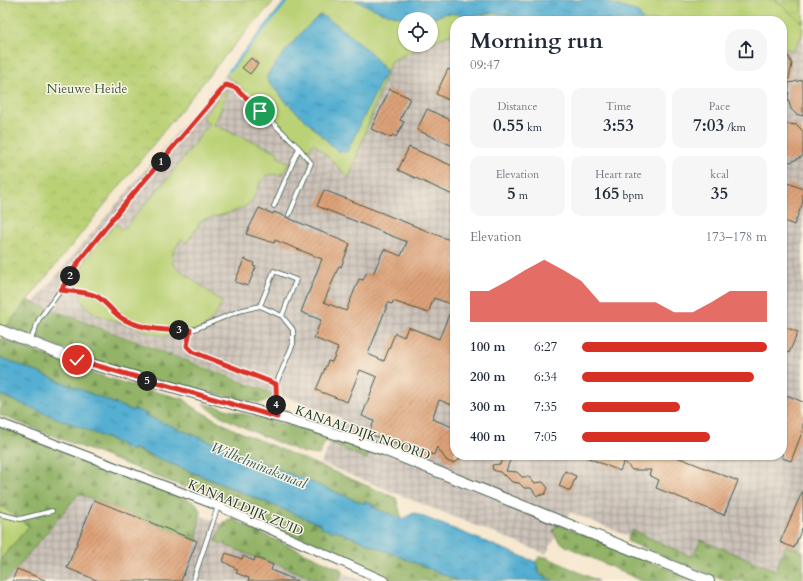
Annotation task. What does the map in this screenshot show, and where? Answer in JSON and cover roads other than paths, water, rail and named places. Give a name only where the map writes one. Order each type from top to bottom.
[{"type":"street","name":"KANAALDIJK NOORD","points":[[0,330],[77,360],[159,385],[277,417],[384,450],[709,581]]},
{"type":"street","name":"KANAALDIJK ZUID","points":[[0,423],[218,506],[385,581]]},
{"type":"lane","points":[[30,342],[40,319],[61,290],[77,264],[226,85],[236,88],[299,148],[311,163],[289,215]]},
{"type":"lane","points":[[274,206],[299,148]]},
{"type":"lane","points":[[260,306],[274,271],[296,280],[282,316]]},
{"type":"lane","points":[[61,290],[98,297],[122,318],[138,326],[156,330],[195,329],[239,311],[260,306],[282,316],[293,330],[293,344],[276,384],[277,417]]},
{"type":"lane","points":[[190,330],[187,346],[193,352],[276,384]]},
{"type":"lane","points":[[193,581],[218,506]]},
{"type":"lane","points":[[0,514],[20,519],[52,512]]},
{"type":"water","points":[[355,0],[606,0],[615,5],[638,12],[640,16],[512,16],[490,13],[475,16],[446,13],[438,16],[438,12],[398,12],[398,16],[383,13]]},
{"type":"water","points":[[321,15],[335,23],[372,54],[386,71],[347,152],[338,151],[288,104],[266,78],[275,64],[292,44],[316,18]]},
{"type":"water","name":"Wilhelminakanaal","points":[[0,357],[133,411],[134,409],[147,414],[144,415],[365,504],[364,501],[376,506],[372,507],[402,519],[414,513],[536,562],[540,575],[554,581],[459,581],[335,530],[333,532],[320,527],[322,525],[133,448],[133,451],[121,446],[121,444],[0,395]]},
{"type":"waterway","points":[[229,71],[288,0]]},
{"type":"park label","name":"Nieuwe Heide","points":[[87,88]]}]
